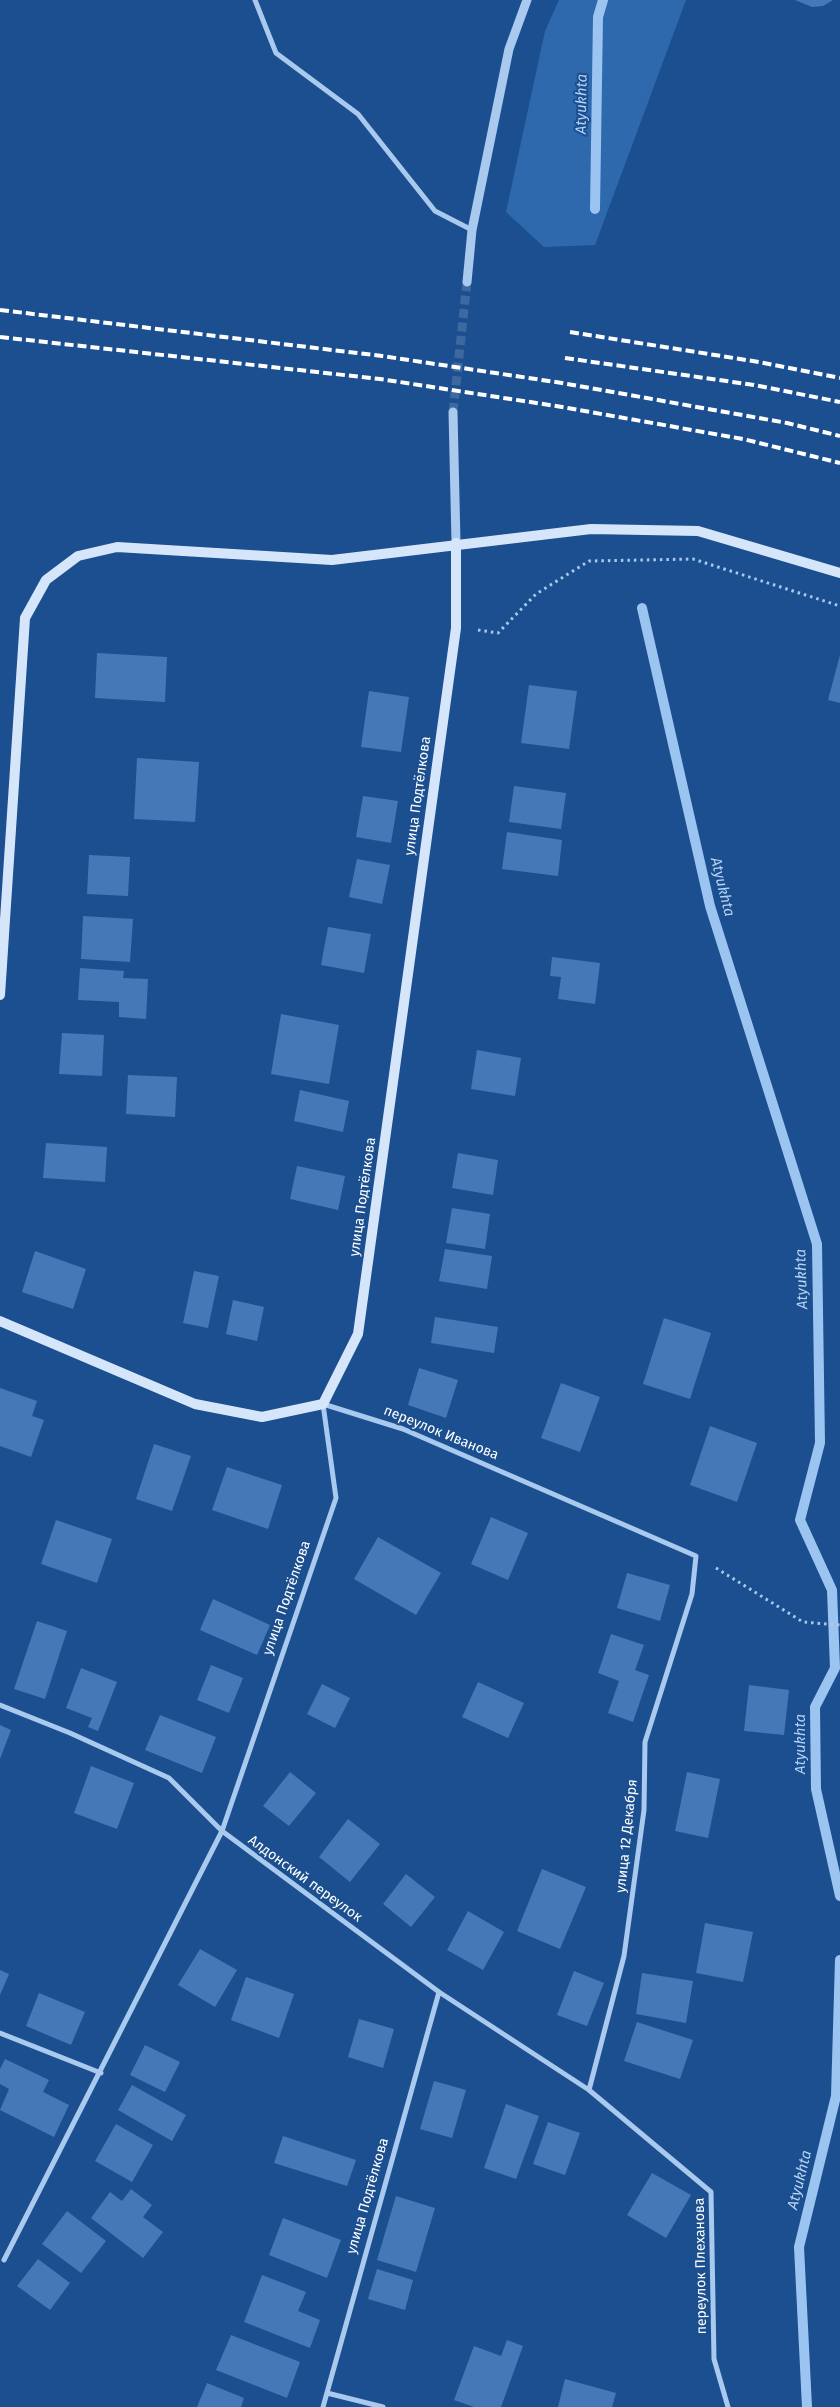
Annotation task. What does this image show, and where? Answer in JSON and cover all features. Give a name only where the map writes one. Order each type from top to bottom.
[{"type":"main road","points":[[0,995],[2,940],[25,618],[46,580],[78,556],[117,547],[332,560],[456,543],[591,528],[698,532],[840,573]]},
{"type":"main road","name":"улица Подтёлкова","points":[[323,1404],[358,1334],[456,628],[456,543]]},
{"type":"main road","name":"переулок Иванова","points":[[0,1321],[195,1404],[262,1417],[323,1404]]},
{"type":"street","points":[[255,0],[276,52],[358,114],[436,211],[472,230]]},
{"type":"street","points":[[467,282],[472,230],[509,49],[527,0]]},
{"type":"street","points":[[453,412],[456,543]]},
{"type":"street","name":"переулок Иванова","points":[[323,1404],[403,1429],[696,1556]]},
{"type":"street","name":"улица Подтёлкова","points":[[4,2260],[101,2073],[222,1831],[336,1498],[323,1404]]},
{"type":"street","name":"улица 12 Декабря","points":[[589,2090],[624,1956],[644,1810],[645,1742],[692,1594],[696,1556]]},
{"type":"street","name":"Алдонский переулок","points":[[0,1705],[70,1733],[168,1778],[222,1831],[439,1992],[589,2090]]},
{"type":"street","name":"улица Подтёлкова","points":[[323,2407],[439,1992]]},
{"type":"street","points":[[0,2033],[101,2073]]},
{"type":"street","name":"переулок Плеханова","points":[[589,2090],[711,2192],[714,2359],[728,2407]]},
{"type":"street","points":[[327,2393],[383,2407]]},
{"type":"path","points":[[456,628],[498,632],[536,594],[589,561],[693,559],[840,606]]},
{"type":"path","points":[[696,1556],[804,1622],[840,1625]]},
{"type":"shaded area","points":[[559,0],[686,0],[595,245],[544,247],[506,212],[545,31]]},
{"type":"building","points":[[795,0],[833,0],[823,6],[812,7]]},
{"type":"building","points":[[97,653],[167,657],[165,702],[95,698]]},
{"type":"building","points":[[840,655],[840,703],[828,700]]},
{"type":"building","points":[[529,685],[577,691],[569,749],[521,743]]},
{"type":"building","points":[[369,691],[409,697],[401,752],[361,747]]},
{"type":"building","points":[[137,758],[199,762],[195,822],[134,819]]},
{"type":"building","points":[[514,786],[566,793],[561,829],[509,822]]},
{"type":"building","points":[[363,796],[398,801],[391,843],[356,837]]},
{"type":"building","points":[[507,832],[562,840],[558,876],[502,869]]},
{"type":"building","points":[[89,855],[130,857],[128,896],[87,894]]},
{"type":"building","points":[[357,859],[390,865],[382,904],[349,897]]},
{"type":"building","points":[[83,916],[133,919],[130,962],[81,959]]},
{"type":"building","points":[[328,927],[371,934],[364,973],[321,965]]},
{"type":"building","points":[[552,957],[600,963],[595,1004],[558,999],[561,977],[550,976]]},
{"type":"building","points":[[80,968],[124,971],[123,978],[148,979],[146,1019],[119,1017],[119,1002],[78,1000]]},
{"type":"building","points":[[281,1014],[339,1025],[329,1084],[271,1074]]},
{"type":"building","points":[[62,1033],[104,1035],[102,1076],[59,1074]]},
{"type":"building","points":[[477,1050],[521,1058],[515,1096],[471,1089]]},
{"type":"building","points":[[128,1075],[177,1077],[175,1117],[126,1114]]},
{"type":"building","points":[[300,1090],[349,1101],[343,1132],[294,1121]]},
{"type":"building","points":[[46,1143],[107,1147],[105,1182],[43,1178]]},
{"type":"building","points":[[458,1153],[498,1160],[493,1195],[452,1188]]},
{"type":"building","points":[[297,1166],[345,1176],[338,1210],[290,1199]]},
{"type":"building","points":[[452,1208],[490,1214],[485,1249],[446,1243]]},
{"type":"building","points":[[445,1249],[492,1256],[487,1289],[439,1281]]},
{"type":"building","points":[[35,1251],[86,1269],[73,1309],[22,1292]]},
{"type":"building","points":[[194,1271],[219,1276],[208,1328],[183,1323]]},
{"type":"building","points":[[233,1300],[264,1307],[257,1341],[226,1334]]},
{"type":"building","points":[[435,1317],[498,1327],[494,1353],[431,1343]]},
{"type":"building","points":[[664,1318],[711,1333],[690,1399],[643,1384]]},
{"type":"building","points":[[419,1368],[458,1380],[446,1418],[408,1405]]},
{"type":"building","points":[[561,1383],[600,1397],[580,1452],[541,1438]]},
{"type":"building","points":[[0,1388],[37,1401],[32,1416],[44,1420],[31,1457],[0,1446]]},
{"type":"building","points":[[710,1426],[757,1443],[737,1502],[690,1485]]},
{"type":"building","points":[[154,1444],[191,1456],[172,1511],[136,1499]]},
{"type":"building","points":[[227,1467],[282,1485],[268,1529],[212,1510]]},
{"type":"building","points":[[491,1517],[528,1533],[508,1580],[471,1564]]},
{"type":"building","points":[[56,1520],[112,1539],[97,1583],[41,1564]]},
{"type":"building","points":[[378,1537],[441,1573],[416,1615],[354,1579]]},
{"type":"building","points":[[627,1573],[670,1585],[660,1621],[617,1608]]},
{"type":"building","points":[[213,1599],[270,1625],[257,1655],[200,1630]]},
{"type":"building","points":[[37,1621],[67,1631],[45,1699],[14,1689]]},
{"type":"building","points":[[611,1634],[644,1645],[635,1670],[649,1675],[633,1722],[608,1713],[619,1681],[598,1673]]},
{"type":"building","points":[[211,1665],[243,1678],[229,1713],[197,1700]]},
{"type":"building","points":[[81,1668],[117,1682],[98,1731],[88,1727],[92,1718],[66,1708]]},
{"type":"building","points":[[478,1682],[524,1703],[508,1738],[462,1717]]},
{"type":"building","points":[[322,1684],[350,1698],[335,1728],[307,1714]]},
{"type":"building","points":[[749,1685],[789,1690],[784,1735],[744,1731]]},
{"type":"building","points":[[160,1715],[216,1737],[202,1773],[145,1750]]},
{"type":"building","points":[[0,1725],[11,1730],[0,1759]]},
{"type":"building","points":[[91,1766],[134,1783],[117,1829],[74,1813]]},
{"type":"building","points":[[290,1772],[316,1793],[289,1826],[263,1806]]},
{"type":"building","points":[[687,1772],[720,1779],[708,1838],[675,1831]]},
{"type":"building","points":[[348,1819],[380,1844],[350,1882],[319,1857]]},
{"type":"building","points":[[542,1869],[586,1887],[560,1949],[517,1931]]},
{"type":"building","points":[[406,1874],[435,1897],[411,1927],[383,1904]]},
{"type":"building","points":[[468,1911],[504,1932],[483,1970],[447,1950]]},
{"type":"building","points":[[705,1923],[753,1932],[743,1982],[696,1973]]},
{"type":"building","points":[[200,1949],[237,1970],[215,2007],[178,1985]]},
{"type":"building","points":[[0,1970],[9,1974],[0,1995]]},
{"type":"building","points":[[574,1971],[604,1983],[587,2026],[557,2015]]},
{"type":"building","points":[[642,1973],[693,1981],[686,2023],[636,2014]]},
{"type":"building","points":[[246,1977],[294,1994],[279,2038],[231,2020]]},
{"type":"building","points":[[39,1993],[85,2012],[71,2045],[26,2026]]},
{"type":"building","points":[[359,2019],[394,2029],[383,2068],[348,2057]]},
{"type":"building","points":[[637,2022],[693,2040],[680,2079],[624,2061]]},
{"type":"building","points":[[145,2045],[180,2062],[165,2092],[130,2075]]},
{"type":"building","points":[[5,2059],[49,2080],[43,2092],[69,2105],[54,2137],[0,2110],[9,2089],[0,2084],[0,2069]]},
{"type":"building","points":[[434,2081],[466,2090],[452,2138],[420,2129]]},
{"type":"building","points":[[132,2085],[186,2115],[172,2141],[118,2110]]},
{"type":"building","points":[[506,2104],[539,2116],[516,2179],[484,2168]]},
{"type":"building","points":[[548,2122],[580,2133],[565,2175],[533,2164]]},
{"type":"building","points":[[116,2124],[153,2145],[132,2182],[95,2161]]},
{"type":"building","points":[[283,2136],[356,2160],[347,2186],[274,2163]]},
{"type":"building","points":[[652,2173],[691,2195],[666,2238],[627,2215]]},
{"type":"building","points":[[131,2189],[152,2205],[143,2217],[163,2232],[143,2258],[91,2218],[110,2192],[122,2201]]},
{"type":"building","points":[[396,2196],[435,2208],[416,2272],[377,2260]]},
{"type":"building","points":[[67,2211],[106,2241],[81,2273],[42,2244]]},
{"type":"building","points":[[283,2218],[341,2240],[327,2278],[269,2255]]},
{"type":"building","points":[[38,2259],[70,2283],[50,2310],[17,2286]]},
{"type":"building","points":[[377,2269],[413,2280],[405,2310],[368,2299]]},
{"type":"building","points":[[262,2275],[306,2292],[298,2311],[320,2320],[310,2348],[244,2322]]},
{"type":"building","points":[[231,2335],[300,2362],[287,2398],[216,2370]]},
{"type":"building","points":[[507,2340],[523,2346],[501,2407],[474,2407],[454,2400],[474,2346],[501,2356]]},
{"type":"building","points":[[565,2379],[616,2393],[612,2407],[558,2407]]},
{"type":"building","points":[[207,2383],[244,2398],[241,2407],[197,2407]]},
{"type":"waterway","name":"Atyukhta","points":[[595,209],[598,17],[603,0]]},
{"type":"waterway","name":"Atyukhta","points":[[642,608],[710,906],[817,1244],[820,1443],[800,1520],[832,1590],[835,1668],[815,1707],[816,1789],[840,1896]]},
{"type":"waterway","name":"Atyukhta","points":[[807,2407],[799,2247],[836,2096],[840,1960]]},
{"type":"tunnel","points":[[453,412],[467,282]]},
{"type":"railway","points":[[0,310],[382,356],[562,383],[787,423],[840,436]]},
{"type":"railway","points":[[570,332],[759,362],[840,378]]},
{"type":"railway","points":[[0,337],[380,379],[556,406],[743,439],[840,463]]},
{"type":"railway","points":[[565,358],[754,385],[840,402]]}]
